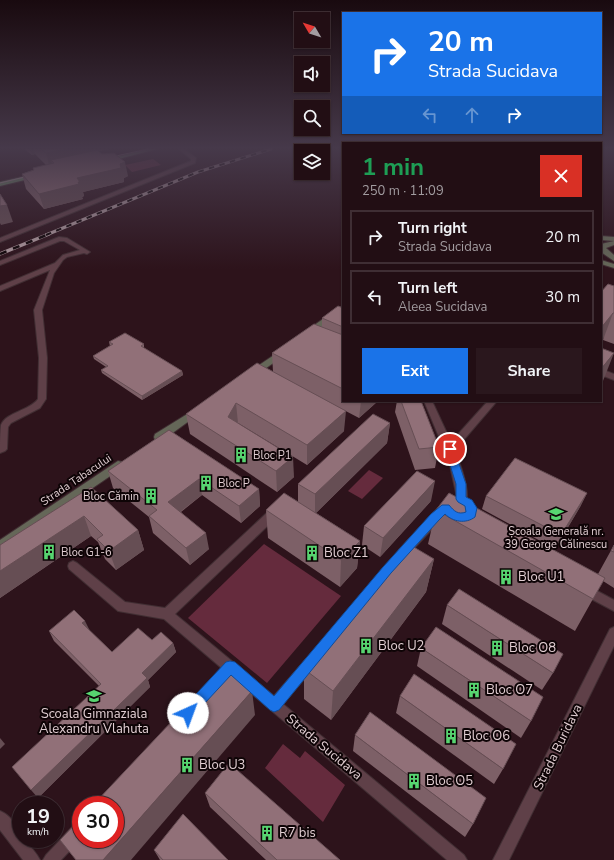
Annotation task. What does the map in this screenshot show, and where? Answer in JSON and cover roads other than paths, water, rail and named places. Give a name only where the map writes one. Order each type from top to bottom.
[{"type":"street","points":[[0,240],[126,189]]},
{"type":"street","points":[[602,238],[614,241]]},
{"type":"street","points":[[0,263],[59,239],[65,239],[86,252],[70,254],[60,259],[51,272],[38,310],[43,358],[42,399],[37,406],[8,421],[4,426],[2,449],[0,450]]},
{"type":"street","points":[[602,242],[614,241]]},
{"type":"street","points":[[614,241],[603,246],[602,249],[614,260]]},
{"type":"street","points":[[602,256],[614,260]]},
{"type":"street","points":[[602,262],[614,266]]},
{"type":"street","points":[[0,289],[56,264]]},
{"type":"street","points":[[303,337],[342,310]]},
{"type":"street","points":[[303,337],[316,340]]},
{"type":"street","points":[[245,378],[288,348]]},
{"type":"street","points":[[602,372],[614,377]]},
{"type":"street","points":[[398,558],[435,517],[455,504],[461,484],[450,449],[428,402]]},
{"type":"street","points":[[450,449],[492,402]]},
{"type":"street","points":[[149,444],[207,404]]},
{"type":"street","name":"Strada Tabacului","points":[[0,546],[129,458]]},
{"type":"street","points":[[73,566],[122,607],[167,614],[285,503]]},
{"type":"street","points":[[575,584],[614,606]]},
{"type":"street","name":"Strada Sucidava","points":[[167,614],[459,860]]},
{"type":"street","name":"Strada Buridava","points":[[501,860],[614,633]]},
{"type":"street","points":[[274,705],[318,652]]},
{"type":"street","points":[[220,678],[230,667]]},
{"type":"street","points":[[0,818],[32,860]]},
{"type":"street","points":[[51,860],[72,838]]},
{"type":"railway","points":[[46,235],[157,189]]},
{"type":"railway","points":[[0,254],[49,234]]},
{"type":"place","name":"Bloc P1","points":[[241,455]]},
{"type":"place","name":"Bloc P","points":[[206,483]]},
{"type":"place","name":"Bloc Cămin","points":[[151,496]]},
{"type":"place","name":"Școala Generală nr. 39 George Călinescu","points":[[556,514]]},
{"type":"place","name":"Bloc G1-6","points":[[49,552]]},
{"type":"place","name":"Bloc Z1","points":[[312,553]]},
{"type":"place","name":"Bloc U1","points":[[506,577]]},
{"type":"place","name":"Bloc U2","points":[[366,646]]},
{"type":"place","name":"Bloc O8","points":[[497,648]]},
{"type":"place","name":"Bloc O7","points":[[474,690]]},
{"type":"place","name":"Scoala Gimnaziala Alexandru Vlahuta","points":[[94,696]]},
{"type":"place","name":"Bloc O6","points":[[451,736]]},
{"type":"place","name":"Bloc U3","points":[[187,765]]},
{"type":"place","name":"Bloc O5","points":[[414,781]]},
{"type":"place","name":"R7 bis","points":[[267,833]]}]
